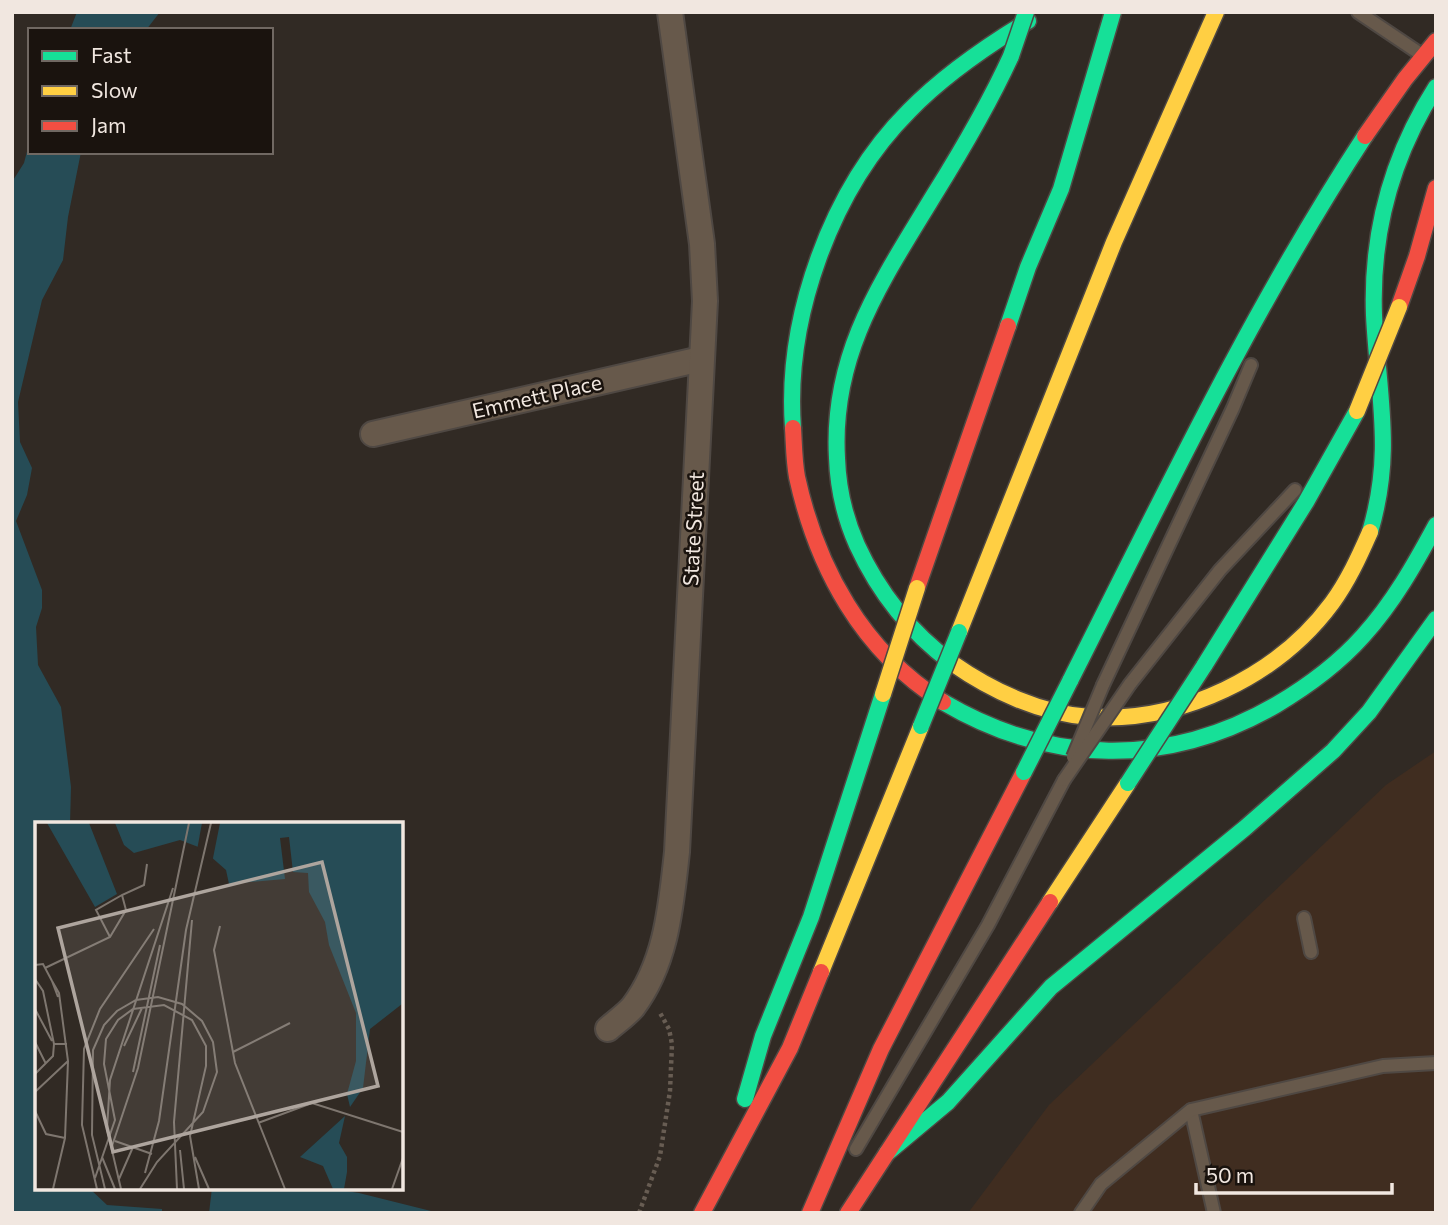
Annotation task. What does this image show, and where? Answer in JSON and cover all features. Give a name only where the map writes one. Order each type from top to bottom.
[{"type":"highway","points":[[1026,12],[991,100],[860,321],[844,368],[835,428],[838,479],[850,528],[872,577],[901,620],[928,648],[962,672],[997,691],[1067,714],[1121,717],[1166,712],[1209,697],[1257,674],[1291,649],[1342,590],[1363,553],[1378,499],[1385,430],[1373,287],[1386,195],[1409,131],[1436,87]]},
{"type":"highway","points":[[1042,12],[954,72],[906,115],[878,147],[834,218],[810,277],[793,359],[794,457],[808,518],[823,561],[841,597],[860,626],[893,664],[933,697],[998,730],[1055,748],[1136,752],[1175,747],[1214,735],[1274,708],[1333,665],[1362,637],[1396,594],[1436,525]]},
{"type":"highway","points":[[726,1167],[763,1036],[811,917],[917,588],[1028,267],[1061,189],[1097,76],[1113,12]]},
{"type":"highway","points":[[702,1213],[790,1048],[1068,357],[1174,101],[1216,12]]},
{"type":"highway","points":[[810,1213],[881,1049],[1212,401],[1305,233],[1374,124],[1436,41]]},
{"type":"highway","points":[[848,1213],[1204,666],[1306,502],[1357,411],[1399,307],[1436,188]]},
{"type":"highway","points":[[1028,267],[1038,198]]},
{"type":"highway","points":[[887,1153],[948,1102],[1051,987],[1245,828],[1333,751],[1369,712],[1436,619]]},
{"type":"street","name":"State Street","points":[[608,1028],[631,1009],[646,987],[663,948],[677,852],[705,301],[702,244],[670,12]]},
{"type":"street","name":"Emmett Place","points":[[373,434],[701,359]]},
{"type":"lane","points":[[1358,12],[1423,55]]},
{"type":"lane","points":[[1264,333],[1305,233]]},
{"type":"lane","points":[[847,1165],[988,925],[1064,780],[1102,685],[1254,358]]},
{"type":"lane","points":[[1064,780],[1130,684],[1220,570],[1337,445]]},
{"type":"lane","points":[[1304,918],[1311,952]]},
{"type":"lane","points":[[1081,1213],[1101,1184],[1191,1110],[1383,1066],[1436,1063]]},
{"type":"lane","points":[[1191,1110],[1213,1213]]},
{"type":"lane","points":[[819,1213],[840,1177]]},
{"type":"path","points":[[639,1213],[660,1156],[670,1091],[672,1044],[668,1029],[646,987]]},
{"type":"shaded area","points":[[1436,751],[1436,1213],[968,1213],[1049,1105],[1386,785]]},
{"type":"water","points":[[77,12],[160,12],[148,28],[71,28]]},
{"type":"water","points":[[28,148],[28,154],[81,154],[68,217],[63,260],[42,300],[18,402],[20,442],[32,468],[27,495],[16,521],[42,590],[42,608],[36,627],[38,665],[61,707],[71,787],[70,822],[35,822],[35,1190],[91,1190],[107,1205],[162,1209],[162,1213],[12,1213],[12,182],[24,163]]},
{"type":"water","points":[[212,1190],[340,1190],[439,1213],[209,1213]]},
{"type":"traffic: fast","points":[[1011,56],[1026,12]]},
{"type":"traffic: fast","points":[[1008,326],[1028,267],[1061,189],[1113,12]]},
{"type":"traffic: fast","points":[[793,428],[792,386],[806,300],[836,217],[857,178],[881,143],[936,85],[1028,21]]},
{"type":"traffic: fast","points":[[952,663],[909,625],[875,579],[857,545],[841,492],[837,458],[837,420],[851,351],[864,319],[896,258],[975,127],[1011,56]]},
{"type":"traffic: fast","points":[[1370,532],[1377,503],[1383,449],[1374,315],[1376,254],[1387,196],[1396,168],[1407,140],[1436,87]]},
{"type":"traffic: fast","points":[[1070,681],[1210,404],[1284,268],[1365,136]]},
{"type":"traffic: fast","points":[[1204,666],[1306,502],[1357,411]]},
{"type":"traffic: fast","points":[[943,702],[984,723],[1025,738],[1067,747],[1109,751],[1151,748],[1193,740],[1235,726],[1300,690],[1353,646],[1394,597],[1436,525]]},
{"type":"traffic: fast","points":[[887,1153],[948,1102],[1051,987],[1245,828],[1333,751],[1369,712],[1436,619]]},
{"type":"traffic: fast","points":[[921,726],[959,632]]},
{"type":"traffic: fast","points":[[1128,783],[1204,666]]},
{"type":"traffic: fast","points":[[1024,772],[1070,681]]},
{"type":"traffic: fast","points":[[745,1099],[763,1036],[811,917],[883,694]]},
{"type":"traffic: slow","points":[[959,632],[1114,242],[1216,12]]},
{"type":"traffic: slow","points":[[1357,411],[1399,307]]},
{"type":"traffic: slow","points":[[952,663],[1000,692],[1035,706],[1072,715],[1124,717],[1159,712],[1192,703],[1225,690],[1256,673],[1310,629],[1343,586],[1370,532]]},
{"type":"traffic: slow","points":[[883,694],[917,588]]},
{"type":"traffic: slow","points":[[821,972],[921,726]]},
{"type":"traffic: slow","points":[[1050,902],[1128,783]]},
{"type":"traffic: jam","points":[[1365,136],[1436,41]]},
{"type":"traffic: jam","points":[[1399,307],[1436,188]]},
{"type":"traffic: jam","points":[[917,588],[1008,326]]},
{"type":"traffic: jam","points":[[793,428],[797,477],[817,543],[831,575],[866,632],[914,681],[943,702]]},
{"type":"traffic: jam","points":[[810,1213],[881,1049],[1024,772]]},
{"type":"traffic: jam","points":[[848,1213],[1050,902]]},
{"type":"traffic: jam","points":[[702,1213],[790,1048],[821,972]]}]
